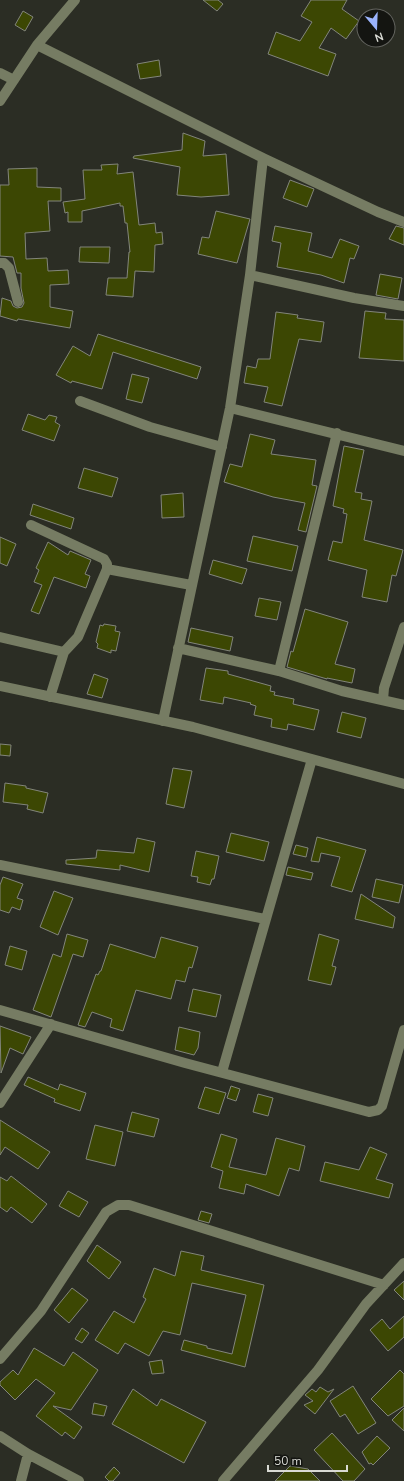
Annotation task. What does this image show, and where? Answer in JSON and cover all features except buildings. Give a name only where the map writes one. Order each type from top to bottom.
[{"type":"street","points":[[0,101],[38,45],[75,0]]},
{"type":"street","points":[[38,45],[264,158],[378,212],[404,222]]},
{"type":"street","points":[[0,73],[14,80]]},
{"type":"street","points":[[163,720],[230,408],[250,275],[264,158]]},
{"type":"street","points":[[0,262],[4,263],[8,268],[18,302]]},
{"type":"street","points":[[250,275],[354,298],[404,306]]},
{"type":"street","points":[[80,401],[150,427],[222,447]]},
{"type":"street","points":[[230,408],[337,433],[404,451]]},
{"type":"street","points":[[279,671],[337,433]]},
{"type":"street","points":[[31,525],[104,559],[107,564],[78,637],[64,652],[50,697]]},
{"type":"street","points":[[106,569],[192,585]]},
{"type":"street","points":[[383,700],[384,688],[404,627]]},
{"type":"street","points":[[0,637],[64,652]]},
{"type":"street","points":[[178,648],[279,671],[342,690],[404,705]]},
{"type":"street","points":[[0,686],[193,727],[404,784]]},
{"type":"street","points":[[222,1072],[312,759]]},
{"type":"street","points":[[0,865],[265,919]]},
{"type":"street","points":[[0,1010],[369,1112],[382,1106],[404,1030]]},
{"type":"street","points":[[0,1103],[51,1024]]},
{"type":"street","points":[[0,1359],[41,1311],[106,1212],[118,1205],[130,1205],[384,1284]]},
{"type":"street","points":[[223,1481],[318,1370],[366,1304],[404,1263]]},
{"type":"street","points":[[0,1436],[28,1454],[79,1481]]},
{"type":"street","points":[[21,1481],[28,1454]]}]
